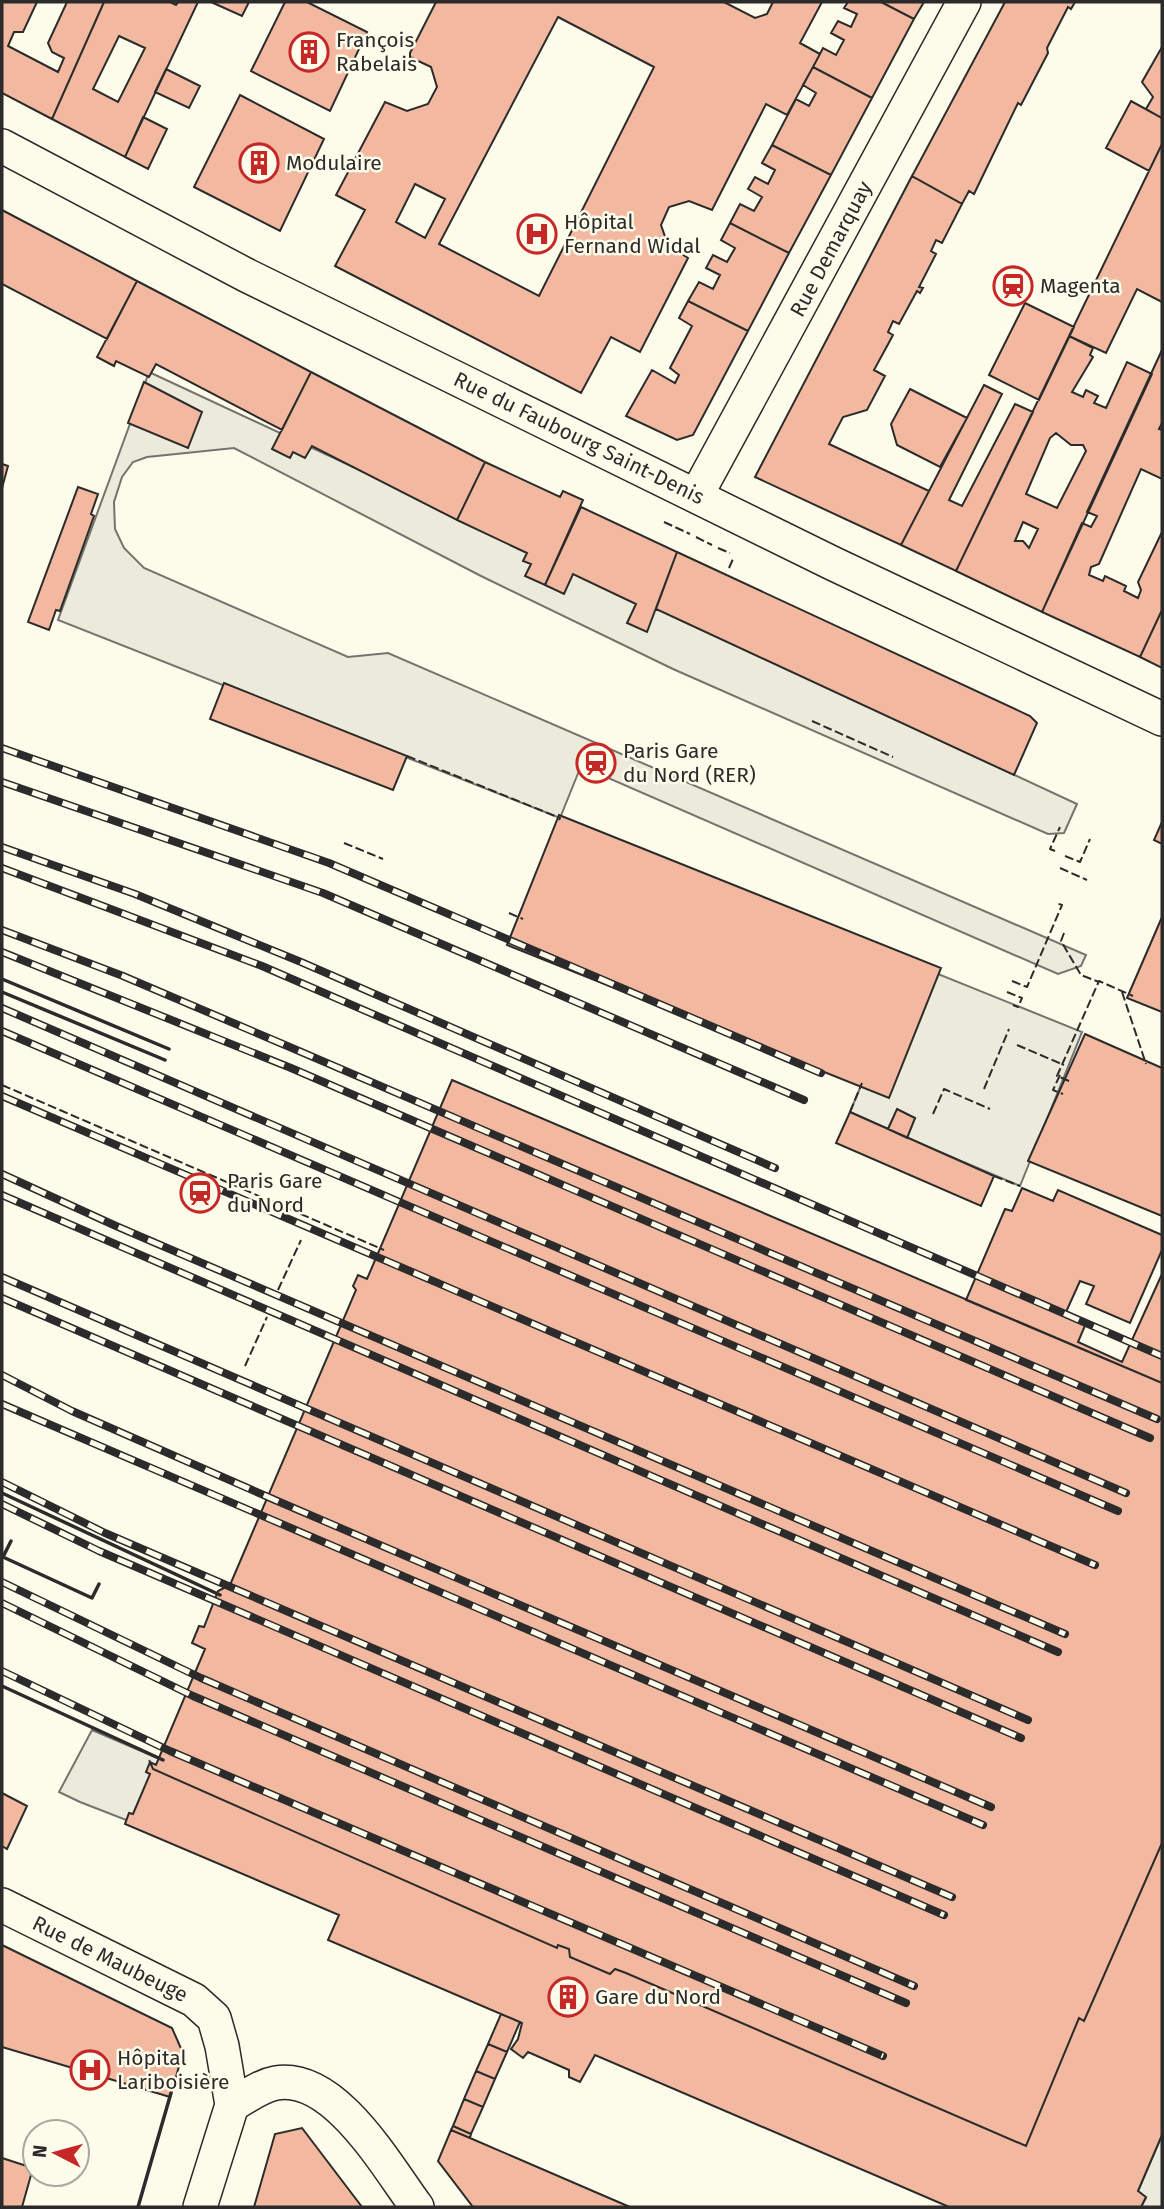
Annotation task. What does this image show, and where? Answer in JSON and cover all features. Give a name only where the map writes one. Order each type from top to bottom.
[{"type":"street","name":"Rue Demarquay","points":[[696,496],[964,2]]},
{"type":"street","name":"Rue du Faubourg Saint-Denis","points":[[2,146],[246,275],[696,496],[1162,719]]},
{"type":"street","name":"Rue de Maubeuge","points":[[2,1905],[194,2000],[214,2018],[222,2046],[232,2105]]},
{"type":"street","points":[[200,2207],[232,2105],[275,2083],[298,2084],[320,2091],[338,2106],[417,2207]]},
{"type":"shaded area","points":[[149,372],[1077,804],[1064,833],[1048,834],[673,669],[481,576],[234,448],[147,457],[133,462],[122,477],[114,502],[115,529],[124,548],[144,568],[348,657],[388,653],[1086,955],[1081,966],[1058,974],[581,766],[560,818],[58,620]]},
{"type":"shaded area","points":[[886,953],[1082,1032],[1020,1186],[907,1138],[915,1118],[897,1110],[888,1129],[850,1112],[879,1042]]},
{"type":"shaded area","points":[[92,1730],[260,1802],[139,1825],[80,1802],[59,1792]]},
{"type":"shaded area","points":[[1162,2135],[1162,2207],[1141,2207],[1146,2198],[1138,2191]]},
{"type":"building","points":[[2,2],[37,2],[23,32],[14,32],[8,46],[58,72],[64,58],[52,52],[48,43],[67,2],[104,2],[52,119],[2,93]]},
{"type":"building","points":[[104,2],[170,2],[176,5],[178,2],[198,2],[125,157],[52,119]],"holes":[[[119,36],[145,48],[118,102],[93,89]]]},
{"type":"building","points":[[211,2],[249,2],[242,16]]},
{"type":"building","name":"François Rabelais","points":[[285,2],[307,2],[367,32],[330,111],[251,71]]},
{"type":"building","points":[[436,2],[724,2],[755,18],[767,14],[773,2],[822,2],[800,43],[820,54],[787,115],[766,104],[712,210],[689,201],[669,207],[661,225],[668,245],[688,258],[640,352],[611,337],[581,393],[335,266],[365,210],[336,195],[385,102],[407,111],[428,104],[437,87],[431,67],[410,57]],"holes":[[[558,17],[654,67],[539,296],[439,244]],[[415,184],[445,199],[425,238],[396,222]]]},
{"type":"building","points":[[848,2],[881,2],[914,19],[872,98],[813,67],[823,48],[836,55],[844,40],[831,33],[838,21],[851,27],[857,14],[844,8]]},
{"type":"building","points":[[881,2],[924,2],[914,19]]},
{"type":"building","points":[[1005,2],[1075,2],[1071,9],[1068,7],[1047,48],[1048,53],[1021,105],[1018,103],[974,194],[969,191],[962,204],[912,176]]},
{"type":"building","points":[[1162,47],[1162,118],[1146,109],[1153,97],[1142,82]]},
{"type":"building","points":[[813,67],[872,98],[831,175],[772,145],[796,99],[809,106],[816,93],[803,85]]},
{"type":"building","points":[[166,69],[200,86],[189,108],[155,92]]},
{"type":"building","name":"Modulaire","points":[[240,95],[324,139],[280,231],[194,187]]},
{"type":"building","points":[[1131,101],[1162,118],[1162,144],[1149,171],[1106,148]]},
{"type":"building","points":[[143,117],[167,129],[148,169],[125,157]]},
{"type":"building","points":[[1162,144],[1162,302],[1137,289],[1106,353],[1069,336]]},
{"type":"building","points":[[772,145],[831,175],[789,253],[730,223],[740,204],[754,211],[762,197],[748,189],[755,177],[768,184],[775,170],[762,163]]},
{"type":"building","points":[[912,176],[962,204],[942,243],[936,240],[931,251],[936,254],[919,287],[923,288],[920,293],[917,291],[899,324],[893,321],[888,332],[893,335],[874,370],[885,376],[867,410],[843,417],[829,444],[929,491],[901,545],[755,477]]},
{"type":"building","points":[[2,210],[137,281],[107,339],[2,284]]},
{"type":"building","points":[[730,223],[789,253],[748,331],[688,301],[699,282],[713,289],[720,275],[706,268],[713,255],[727,262],[735,248],[721,240]]},
{"type":"building","points":[[137,281],[311,372],[282,430],[156,364],[149,377],[116,361],[114,366],[97,357]]},
{"type":"building","points":[[688,301],[748,331],[693,435],[677,440],[626,416],[652,370],[675,383],[679,375],[670,368],[692,326],[679,318]]},
{"type":"building","points":[[1025,303],[1074,327],[1039,400],[989,375]]},
{"type":"building","points":[[1069,336],[1093,348],[1090,355],[1093,357],[1072,392],[1083,397],[1086,390],[1098,396],[1094,403],[1106,408],[1127,362],[1152,374],[1042,612],[956,571]],"holes":[[[1056,433],[1071,445],[1083,445],[1086,451],[1057,508],[1026,494],[1050,438]],[[1023,522],[1038,529],[1029,548],[1023,541],[1015,541]]]},
{"type":"building","points":[[1162,350],[1162,423],[1159,429],[1162,430],[1162,479],[1141,469],[1099,564],[1091,567],[1089,575],[1103,581],[1105,576],[1126,586],[1124,591],[1138,598],[1141,590],[1138,582],[1162,532],[1162,610],[1140,657],[1042,612],[1082,523],[1091,527],[1097,516],[1087,512]]},
{"type":"building","points":[[311,372],[485,462],[457,520],[312,446],[305,458],[293,452],[290,458],[272,449]]},
{"type":"building","points":[[144,382],[202,412],[188,448],[128,423]]},
{"type":"building","points":[[984,385],[1002,394],[949,500],[962,506],[1015,404],[1033,412],[956,571],[901,545]]},
{"type":"building","points":[[910,389],[967,418],[940,467],[897,445],[891,424]]},
{"type":"building","points":[[485,462],[560,497],[563,491],[583,500],[545,585],[525,576],[531,564],[523,561],[527,553],[457,520]]},
{"type":"building","points":[[2,464],[8,466],[2,488]]},
{"type":"building","points":[[78,487],[98,494],[91,514],[94,516],[60,611],[56,610],[49,630],[28,622]]},
{"type":"building","points":[[581,507],[677,552],[647,632],[627,623],[636,604],[573,574],[564,594],[545,585]]},
{"type":"building","points":[[677,552],[1030,716],[1037,723],[1014,775],[656,609]]},
{"type":"building","points":[[1162,610],[1162,668],[1140,657]]},
{"type":"building","points":[[224,683],[407,756],[393,790],[210,719]]},
{"type":"building","points":[[559,815],[941,968],[889,1098],[507,945]]},
{"type":"building","points":[[1162,822],[1162,844],[1154,840]]},
{"type":"building","points":[[1162,917],[1162,1012],[1127,998]]},
{"type":"building","points":[[1085,1034],[1162,1068],[1162,1216],[1028,1161]]},
{"type":"building","points":[[452,1080],[1162,1383],[1162,1843],[1084,2021],[1079,2018],[1026,2146],[626,1973],[615,1969],[610,1974],[570,1957],[569,1949],[558,1945],[557,1948],[153,1769],[150,1762],[156,1765],[205,1649],[192,1643],[199,1626],[204,1627],[218,1591],[230,1585],[356,1290],[353,1286],[358,1275],[367,1279]]},
{"type":"building","points":[[897,1109],[915,1118],[907,1138],[888,1129]]},
{"type":"building","points":[[850,1112],[994,1176],[981,1206],[836,1143]]},
{"type":"building","points":[[1022,1188],[1053,1201],[1058,1190],[1162,1235],[1162,1250],[1130,1323],[1086,1304],[1094,1286],[1080,1281],[1066,1312],[1087,1321],[1078,1342],[1122,1362],[1162,1274],[1162,1383],[966,1300],[1005,1209],[1012,1211]]},
{"type":"building","name":"Gare du Nord","points":[[150,1762],[153,1769],[557,1948],[558,1945],[569,1949],[570,1957],[610,1974],[615,1969],[626,1973],[1026,2146],[1079,2018],[1084,2021],[1162,1843],[1162,2135],[1138,2191],[1146,2197],[1141,2207],[949,2207],[595,2055],[580,2082],[569,2077],[569,2070],[528,2052],[523,2058],[511,2049],[518,2039],[522,2023],[328,1940],[339,1915],[125,1824],[129,1813],[133,1814],[150,1774],[146,1772]]},
{"type":"building","points":[[2,1793],[27,1806],[7,1849],[2,1846]]},
{"type":"building","points":[[2,1945],[172,2028],[183,2053],[170,2097],[2,2047]]},
{"type":"building","points":[[501,2014],[520,2022],[507,2052],[488,2044]]},
{"type":"building","points":[[488,2044],[507,2052],[495,2079],[476,2071]]},
{"type":"building","points":[[476,2071],[495,2079],[483,2107],[464,2099]]},
{"type":"building","points":[[464,2099],[483,2107],[471,2134],[453,2126]]},
{"type":"building","points":[[453,2126],[471,2134],[470,2138],[451,2130]]},
{"type":"building","points":[[302,2128],[362,2207],[254,2207],[275,2134]]},
{"type":"building","points":[[451,2130],[630,2207],[473,2207],[438,2161]]},
{"type":"building","points":[[2,2158],[21,2164],[21,2188],[27,2188],[22,2207],[2,2207]]},
{"type":"railway","points":[[2,748],[329,863],[821,1073]]},
{"type":"railway","points":[[2,782],[323,893],[804,1100]]},
{"type":"railway","points":[[2,847],[135,894],[301,962],[775,1168]]},
{"type":"railway","points":[[2,868],[262,966],[1162,1356]]},
{"type":"railway","points":[[2,930],[123,976],[1157,1419]]},
{"type":"railway","points":[[2,952],[291,1068],[1150,1438]]},
{"type":"railway","points":[[2,1008],[1126,1493]]},
{"type":"railway","points":[[2,1031],[1118,1511]]},
{"type":"railway","points":[[2,1096],[1095,1565]]},
{"type":"railway","points":[[2,1174],[116,1226],[1065,1634]]},
{"type":"railway","points":[[2,1195],[1058,1652]]},
{"type":"railway","points":[[2,1277],[1028,1720]]},
{"type":"railway","points":[[2,1298],[1021,1738]]},
{"type":"railway","points":[[2,1375],[72,1411],[275,1500],[991,1807]]},
{"type":"railway","points":[[2,1404],[983,1825]]},
{"type":"railway","points":[[2,1482],[105,1533],[952,1897]]},
{"type":"railway","points":[[2,1504],[99,1551],[944,1915]]},
{"type":"railway","points":[[2,1582],[201,1678],[914,1986]]},
{"type":"railway","points":[[2,1603],[193,1696],[906,2003]]},
{"type":"railway","points":[[2,1671],[170,1751],[883,2056]]},
{"type":"fence","points":[[664,522],[690,534]]},
{"type":"fence","points":[[696,537],[712,545]]},
{"type":"fence","points":[[718,548],[730,553]]},
{"type":"fence","points":[[729,568],[733,559]]},
{"type":"fence","points":[[812,721],[893,757]]},
{"type":"fence","points":[[407,756],[560,818],[559,820]]},
{"type":"fence","points":[[1055,851],[1050,849],[1060,827]]},
{"type":"fence","points":[[1065,856],[1080,862],[1090,839]]},
{"type":"fence","points":[[344,843],[383,859]]},
{"type":"fence","points":[[1060,868],[1087,880]]},
{"type":"fence","points":[[1012,981],[1027,987],[1062,905],[1056,903]]},
{"type":"fence","points":[[509,913],[523,919]]},
{"type":"fence","points":[[1064,933],[1061,941],[1081,975],[1099,982]]},
{"type":"fence","points":[[2,979],[169,1049]]},
{"type":"fence","points":[[1069,1081],[1057,1076],[1099,981],[1133,996]]},
{"type":"fence","points":[[2,992],[165,1060]]},
{"type":"fence","points":[[1007,992],[1022,998],[1018,1007],[1013,1005]]},
{"type":"fence","points":[[1122,992],[1146,1064]]},
{"type":"fence","points":[[984,1089],[1009,1029]]},
{"type":"fence","points":[[1017,1045],[1064,1065]]},
{"type":"fence","points":[[1060,1075],[1053,1090],[1063,1094]]},
{"type":"fence","points":[[850,1112],[862,1083]]},
{"type":"fence","points":[[2,1085],[384,1250]]},
{"type":"fence","points":[[933,1114],[944,1089],[990,1109]]},
{"type":"fence","points":[[994,1176],[1020,1186]]},
{"type":"fence","points":[[278,1290],[301,1240]]},
{"type":"fence","points":[[245,1366],[267,1317]]},
{"type":"wall","points":[[2,979],[169,1049]]},
{"type":"wall","points":[[2,992],[165,1060]]},
{"type":"wall","points":[[2,1493],[220,1595]]},
{"type":"wall","points":[[11,1541],[3,1557],[92,1598],[99,1584]]},
{"type":"wall","points":[[2,1686],[163,1760]]},
{"type":"wall","points":[[138,2207],[171,2093]]},
{"type":"place","name":"François Rabelais","points":[[309,52]]},
{"type":"place","name":"Modulaire","points":[[259,163]]},
{"type":"place","name":"Hôpital Fernand Widal","points":[[537,234]]},
{"type":"place","name":"Magenta","points":[[1013,286]]},
{"type":"place","name":"Paris Gare du Nord (RER)","points":[[596,763]]},
{"type":"place","name":"Paris Gare du Nord","points":[[200,1193]]},
{"type":"place","name":"Gare du Nord","points":[[568,1997]]},
{"type":"place","name":"Hôpital Lariboisière","points":[[90,2070]]}]
